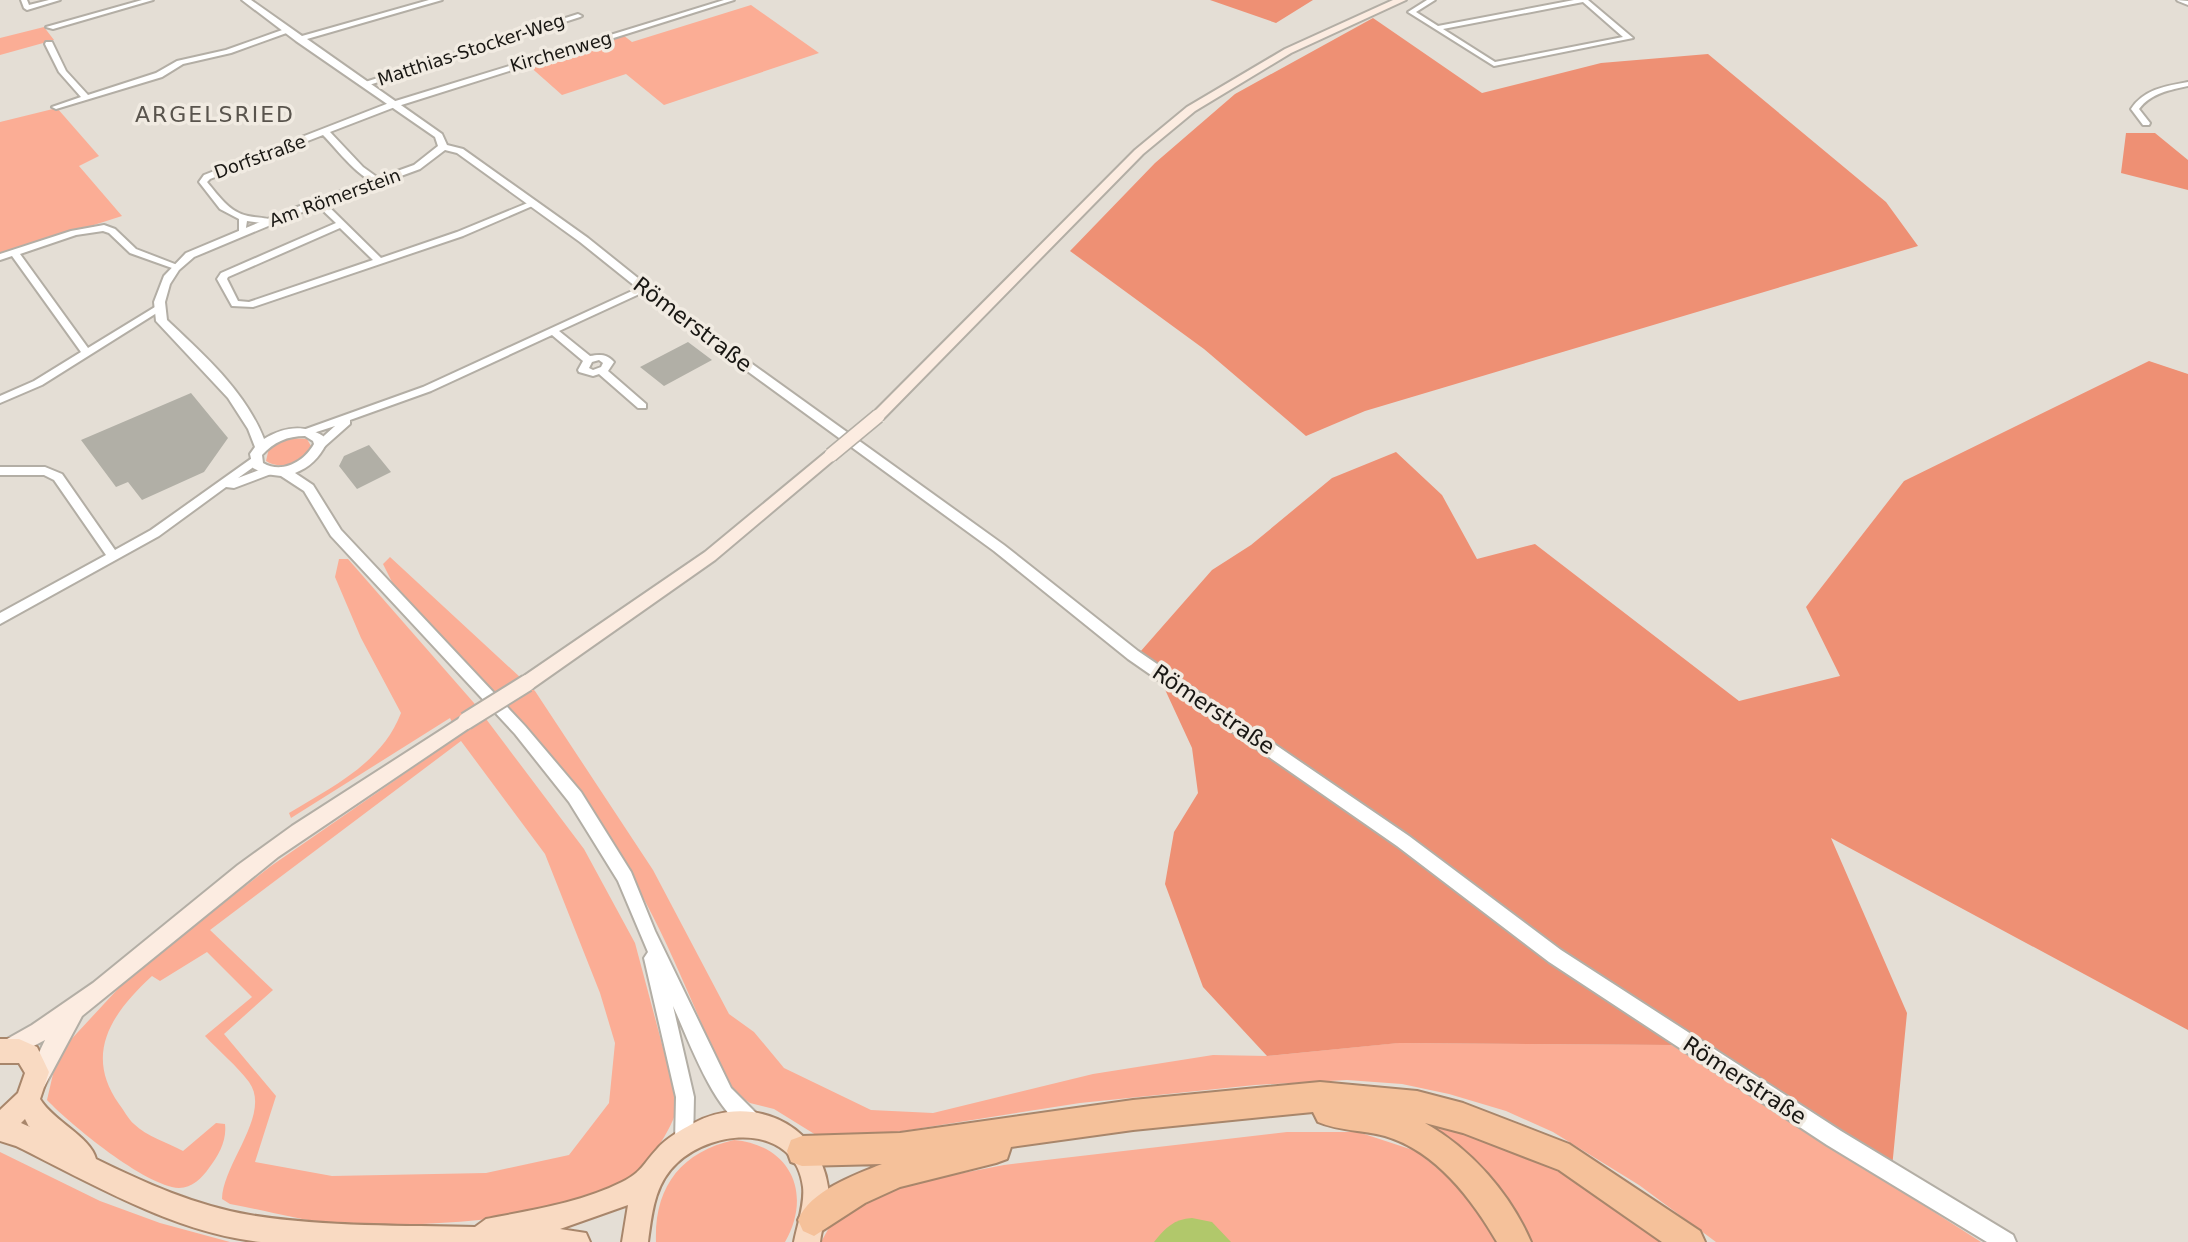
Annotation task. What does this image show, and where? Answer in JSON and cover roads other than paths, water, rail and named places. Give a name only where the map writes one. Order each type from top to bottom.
[{"type":"highway","points":[[802,1151],[900,1148],[1133,1115],[1306,1098],[1371,1100],[1417,1106],[1463,1118],[1569,1159],[1689,1242]]},
{"type":"highway","points":[[810,1231],[836,1200],[868,1182],[987,1149],[1136,1126],[1281,1113],[1332,1112],[1375,1117],[1416,1133],[1447,1153],[1481,1187],[1515,1242]]},
{"type":"main road","points":[[4,1051],[43,1032],[77,1009],[252,866],[527,683],[710,556],[878,416],[1139,152],[1191,109],[1248,72],[1299,45],[1401,0]]},
{"type":"main road","points":[[77,1009],[54,1044],[32,1092],[0,1128],[102,1173],[143,1195],[195,1214],[248,1228],[376,1241],[458,1238],[577,1242]]},
{"type":"main road","points":[[4,1051],[29,1055],[35,1062],[32,1092],[38,1118],[102,1173]]},
{"type":"main road","points":[[635,1242],[639,1204],[650,1180],[665,1159],[684,1142],[716,1125],[750,1121],[770,1126],[788,1136],[802,1151],[812,1171],[817,1195],[810,1231]]},
{"type":"main road","points":[[458,1238],[570,1214],[622,1197],[650,1180]]},
{"type":"street","points":[[24,0],[27,8],[57,0]]},
{"type":"street","points":[[50,27],[150,0]]},
{"type":"street","points":[[246,0],[439,136],[443,147]]},
{"type":"street","points":[[299,39],[438,0]]},
{"type":"street","name":"Kirchenweg","points":[[392,105],[731,0]]},
{"type":"street","points":[[1432,0],[1411,12],[1494,64],[1629,38],[1584,0],[1437,28]]},
{"type":"street","points":[[2180,0],[2188,3]]},
{"type":"street","name":"Matthias-Stocker-Weg","points":[[363,84],[578,16]]},
{"type":"street","points":[[56,107],[159,75],[167,68],[199,57],[216,55],[288,31]]},
{"type":"street","points":[[49,44],[63,72],[87,98]]},
{"type":"street","points":[[2146,123],[2135,109],[2141,100],[2153,93],[2188,84]]},
{"type":"street","name":"Dorfstraße","points":[[243,218],[223,207],[204,180],[252,158],[326,133],[392,105]]},
{"type":"street","name":"Dorfstraße","points":[[326,133],[360,169],[378,182]]},
{"type":"street","name":"Am Römerstein","points":[[175,266],[190,255],[242,232],[417,167],[443,147]]},
{"type":"street","name":"Römerstraße","points":[[443,147],[460,151],[533,204],[999,548],[1133,655],[1403,841],[1555,956],[1834,1138],[2006,1242]]},
{"type":"street","points":[[319,202],[380,262]]},
{"type":"street","points":[[342,224],[224,275],[222,279],[235,304],[250,305],[380,262],[533,204]]},
{"type":"street","points":[[242,232],[243,218],[270,221]]},
{"type":"street","points":[[0,257],[74,233],[104,228],[112,231],[133,251],[175,266],[165,284],[158,309],[162,321],[224,386],[253,422],[261,447]]},
{"type":"street","points":[[14,252],[86,353]]},
{"type":"street","points":[[253,422],[288,433],[307,432],[427,389],[645,288]]},
{"type":"street","points":[[0,400],[38,383],[158,309]]},
{"type":"street","points":[[554,332],[588,360],[583,370],[593,373],[601,371],[642,406]]},
{"type":"street","points":[[255,460],[261,469],[283,471],[309,460],[320,444],[354,415]]},
{"type":"street","points":[[307,432],[319,439],[320,444]]},
{"type":"street","points":[[0,619],[155,533],[220,489],[255,460],[261,447],[288,433]]},
{"type":"street","points":[[309,460],[309,488]]},
{"type":"street","points":[[0,471],[45,471],[58,477],[113,556]]},
{"type":"street","points":[[220,489],[267,471]]},
{"type":"street","points":[[283,471],[309,488],[336,533],[520,730],[575,797],[625,877],[648,934],[724,1095],[750,1121]]},
{"type":"street","points":[[648,934],[685,1097],[684,1142]]},
{"type":"district","name":"ARGELSRIED","points":[[215,114]]}]
